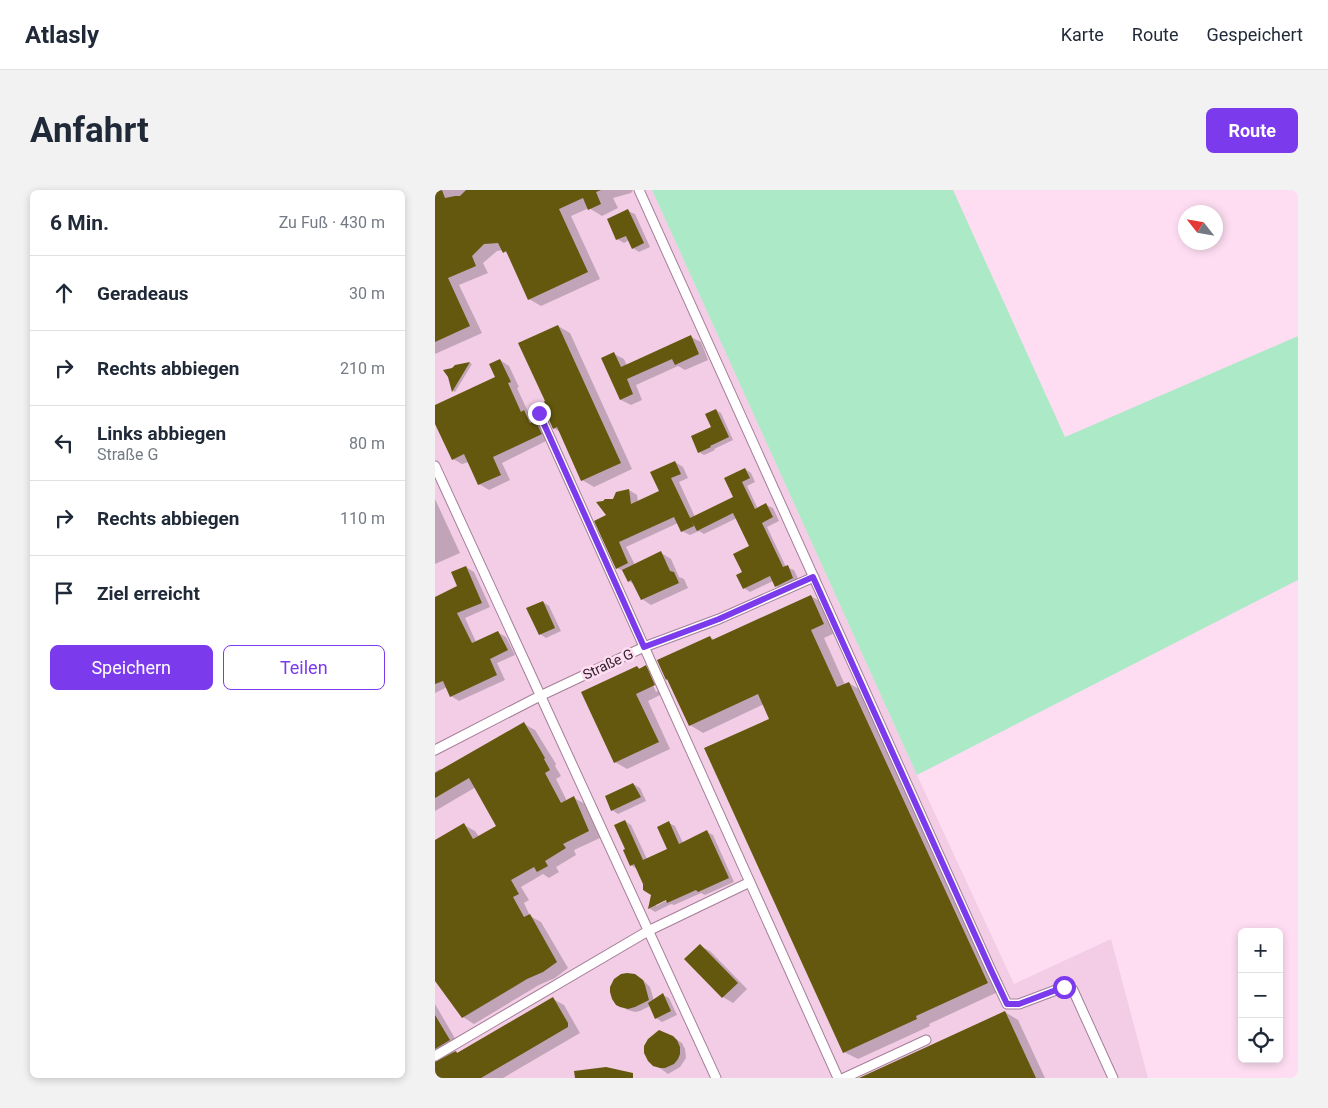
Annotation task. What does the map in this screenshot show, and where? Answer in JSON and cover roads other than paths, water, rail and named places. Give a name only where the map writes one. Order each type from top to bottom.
[{"type":"lane","points":[[639,190],[1007,1004],[1019,1004],[1064,987],[1073,990],[1113,1078]]},
{"type":"lane","points":[[539,413],[838,1078]]},
{"type":"lane","points":[[435,466],[716,1078]]},
{"type":"lane","name":"Straße G","points":[[435,750],[540,696],[644,647],[719,619],[813,577]]},
{"type":"lane","points":[[435,1056],[648,931],[750,882]]},
{"type":"lane","points":[[844,1078],[926,1040]]}]
